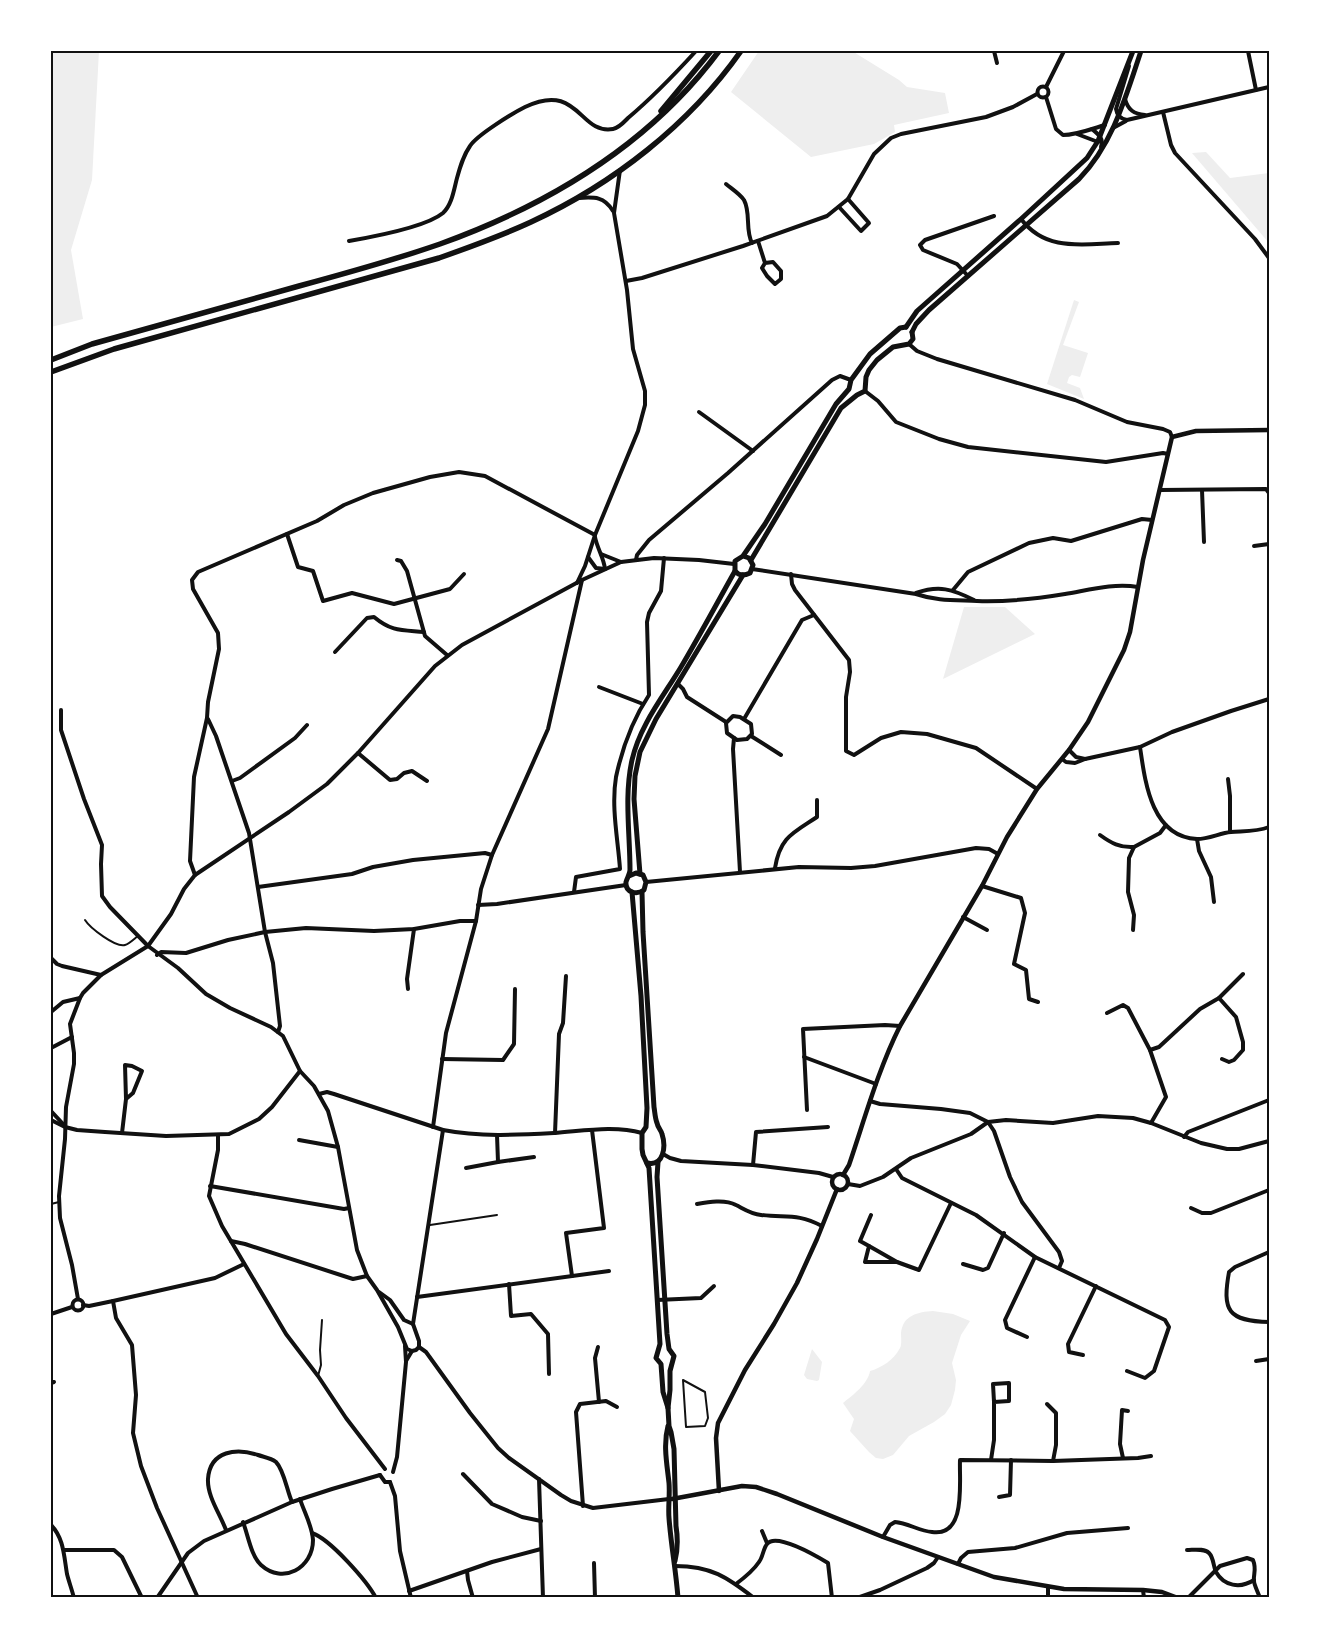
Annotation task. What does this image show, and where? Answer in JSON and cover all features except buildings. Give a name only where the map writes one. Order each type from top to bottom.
[{"type":"main road","points":[[640,134],[711,51]]},
{"type":"main road","points":[[51,360],[92,344],[378,264],[441,244],[496,222],[551,195],[598,166],[640,134],[699,78],[719,51]]},
{"type":"main road","points":[[51,372],[114,349],[384,275],[491,239],[531,222],[576,198],[620,170],[664,136],[695,106],[741,51]]},
{"type":"main road","points":[[668,1408],[663,1392],[661,1364],[656,1358],[660,1349],[649,1168],[642,1153],[642,1134],[646,1127],[647,1098],[632,892],[626,885],[629,876],[628,787],[636,749],[649,718],[710,619],[735,571],[734,564],[737,558],[742,556],[765,524],[836,404],[849,388],[851,380],[870,354],[900,328],[906,327],[917,311],[1022,219],[1102,142],[1113,128],[1141,51]]},
{"type":"main road","points":[[912,332],[922,316],[1094,164],[1102,142],[1100,136],[1133,52]]},
{"type":"main road","points":[[640,874],[634,799],[637,764],[650,730],[743,575],[752,569],[751,560],[841,408],[857,394],[864,391],[866,388],[866,377],[877,360],[893,347],[909,344],[913,338],[912,332],[906,327]]},
{"type":"main road","points":[[849,388],[852,393],[857,394]]},
{"type":"main road","points":[[742,556],[751,560]]},
{"type":"main road","points":[[735,571],[739,575],[743,575]]},
{"type":"main road","points":[[629,876],[636,873],[643,875],[646,882],[646,888],[642,892],[651,1069],[654,1107],[658,1127],[663,1136],[663,1154],[658,1162],[657,1177],[669,1349],[674,1356],[671,1364],[668,1408],[669,1426],[674,1449],[678,1538],[675,1564]]},
{"type":"main road","points":[[632,892],[642,892]]},
{"type":"main road","points":[[646,1127],[658,1127]]},
{"type":"main road","points":[[647,1163],[658,1162]]},
{"type":"main road","points":[[660,1349],[669,1349]]},
{"type":"main road","points":[[661,1364],[671,1364]]},
{"type":"main road","points":[[669,1426],[665,1446],[671,1538],[678,1598]]},
{"type":"street","points":[[349,241],[399,231],[436,218],[445,212],[469,146],[476,139],[523,108],[540,100],[557,99],[570,104],[594,126],[616,129],[652,97],[696,51]]},
{"type":"street","points":[[994,51],[997,62]]},
{"type":"street","points":[[1046,87],[1064,51]]},
{"type":"street","points":[[1248,51],[1256,90]]},
{"type":"street","points":[[1127,120],[1118,112],[1116,105],[1127,76],[1133,52]]},
{"type":"street","points":[[1037,94],[1038,88],[1041,86],[1046,87]]},
{"type":"street","points":[[1046,87],[1049,91],[1046,97],[1056,129],[1063,135],[1077,134],[1085,129],[1092,130],[1100,136]]},
{"type":"street","points":[[1113,128],[1127,120],[1269,88]]},
{"type":"street","points":[[1037,94],[1041,97],[1046,97]]},
{"type":"street","points":[[626,281],[642,278],[752,243],[827,216],[848,200],[874,154],[891,138],[901,134],[986,117],[1013,107],[1037,94]]},
{"type":"street","points":[[1125,98],[1127,106],[1131,111]]},
{"type":"street","points":[[1108,115],[1131,111],[1150,116]]},
{"type":"street","points":[[1163,112],[1175,154],[1255,239],[1269,258]]},
{"type":"street","points":[[1092,130],[1105,125]]},
{"type":"street","points":[[1077,134],[1102,142]]},
{"type":"street","points":[[1088,139],[1091,143],[1091,153]]},
{"type":"street","points":[[577,583],[595,534],[638,431],[645,405],[645,391],[632,349],[626,281],[614,213],[620,170]]},
{"type":"street","points":[[726,184],[743,199],[747,208],[748,235],[752,243]]},
{"type":"street","points":[[576,198],[603,199],[614,213]]},
{"type":"street","points":[[838,207],[861,231],[869,223],[848,200]]},
{"type":"street","points":[[968,276],[957,264],[923,250],[920,245],[925,240],[994,216]]},
{"type":"street","points":[[1022,219],[1036,234],[1058,244],[1118,243]]},
{"type":"street","points":[[758,241],[765,263],[762,268],[775,284],[781,278],[781,271],[773,262],[765,263]]},
{"type":"street","points":[[843,1174],[849,1165],[876,1084],[900,1026],[962,917],[982,886],[1007,837],[1037,789],[1069,750],[1088,722],[1124,650],[1130,632],[1152,520],[1172,437],[1170,432],[1163,429],[1127,422],[1075,400],[937,359],[917,351],[909,344]]},
{"type":"street","points":[[636,560],[637,555],[649,540],[832,380],[840,376],[851,380]]},
{"type":"street","points":[[864,391],[878,401],[896,422],[939,439],[968,447],[1106,462],[1163,453],[1168,454]]},
{"type":"street","points":[[699,412],[753,450]]},
{"type":"street","points":[[1172,437],[1196,430],[1269,430]]},
{"type":"street","points":[[195,875],[190,861],[194,777],[219,649],[218,633],[193,589],[192,580],[198,572],[317,521],[344,505],[373,493],[430,477],[459,472],[485,476],[595,534]]},
{"type":"street","points":[[1160,490],[1266,488],[1269,493]]},
{"type":"street","points":[[1202,490],[1204,542]]},
{"type":"street","points":[[953,590],[968,572],[1029,542],[1054,538],[1071,541],[1142,519],[1152,520]]},
{"type":"street","points":[[287,534],[298,567],[313,571],[323,601],[352,593],[394,604],[450,589],[464,574]]},
{"type":"street","points":[[595,534],[596,545],[601,554],[605,570]]},
{"type":"street","points":[[1254,546],[1269,544]]},
{"type":"street","points":[[601,554],[621,562]]},
{"type":"street","points":[[588,556],[596,568],[605,570]]},
{"type":"street","points":[[574,892],[576,877],[620,869],[615,802],[616,778],[626,742],[649,695],[647,622],[649,613],[661,591],[664,558]]},
{"type":"street","points":[[244,1264],[215,1278],[113,1301],[89,1306],[83,1305],[78,1299],[72,1265],[60,1218],[59,1202],[66,1107],[74,1064],[70,1024],[80,998],[101,975],[148,946],[171,914],[184,889],[195,875],[315,794],[338,774],[447,655],[582,580],[621,562],[664,558],[734,564]]},
{"type":"street","points":[[397,560],[401,561],[407,572],[425,636],[447,655]]},
{"type":"street","points":[[752,569],[952,601],[995,602],[1029,600],[1121,584],[1138,587]]},
{"type":"street","points":[[791,574],[795,590],[849,660],[850,672],[846,697],[846,751],[854,755],[881,738],[901,732],[927,734],[976,748],[1037,789]]},
{"type":"street","points":[[433,1127],[446,1033],[476,921],[481,889],[492,855],[535,763],[548,729],[582,580]]},
{"type":"street","points":[[572,586],[578,597]]},
{"type":"street","points":[[916,594],[928,589],[953,590],[976,601]]},
{"type":"street","points":[[744,719],[802,620],[814,615]]},
{"type":"street","points":[[335,652],[367,618],[374,617],[386,627],[424,632]]},
{"type":"street","points":[[678,684],[683,688],[687,698],[726,722]]},
{"type":"street","points":[[599,687],[643,704]]},
{"type":"street","points":[[1062,759],[1075,764],[1085,759],[1140,747],[1172,732],[1231,710],[1269,699]]},
{"type":"street","points":[[61,710],[61,730],[84,799],[102,845],[102,896],[110,908],[148,946],[178,968],[199,989],[213,999],[278,1032],[285,1040],[300,1071],[319,1094],[328,1111],[338,1147],[357,1250],[367,1276],[400,1331],[405,1346],[406,1362],[396,1463],[392,1472],[394,1477],[390,1482]]},
{"type":"street","points":[[734,716],[744,719],[749,722],[752,728],[751,736],[744,741],[734,738],[727,733],[726,722],[734,716]]},
{"type":"street","points":[[207,718],[216,736],[250,837],[265,932],[273,963],[280,1026],[278,1032]]},
{"type":"street","points":[[232,781],[240,778],[295,738],[307,725]]},
{"type":"street","points":[[751,736],[781,755]]},
{"type":"street","points":[[734,738],[733,750],[740,872]]},
{"type":"street","points":[[1140,747],[1148,793],[1155,810],[1166,825],[1184,836],[1197,839],[1269,827]]},
{"type":"street","points":[[1069,750],[1076,757],[1085,759]]},
{"type":"street","points":[[358,753],[390,780],[397,780],[404,773],[412,771],[427,781]]},
{"type":"street","points":[[1228,779],[1230,832]]},
{"type":"street","points":[[775,868],[777,854],[786,838],[817,817],[818,800]]},
{"type":"street","points":[[1100,835],[1122,848],[1134,847],[1160,833],[1166,825]]},
{"type":"street","points":[[1197,839],[1199,851],[1211,877],[1214,902]]},
{"type":"street","points":[[1133,930],[1134,915],[1128,892],[1128,873],[1129,858],[1134,847]]},
{"type":"street","points":[[646,882],[775,868],[875,866],[976,848],[989,849],[998,854]]},
{"type":"street","points":[[258,887],[352,874],[373,867],[413,860],[485,853],[492,855]]},
{"type":"street","points":[[478,905],[497,904],[626,885]]},
{"type":"street","points":[[982,886],[1021,898],[1026,913],[1014,964],[1026,970],[1029,999],[1038,1002]]},
{"type":"street","points":[[962,917],[987,930]]},
{"type":"street","points":[[158,954],[161,952],[186,953],[228,940],[265,932],[306,928],[374,931],[414,929],[460,921],[476,921]]},
{"type":"street","points":[[408,989],[407,979],[414,929]]},
{"type":"street","points":[[51,958],[62,966],[101,975]]},
{"type":"street","points":[[1150,1050],[1159,1047],[1200,1009],[1219,998],[1243,974]]},
{"type":"street","points":[[555,1133],[559,1034],[563,1023],[566,976]]},
{"type":"street","points":[[442,1059],[503,1060],[514,1044],[515,989]]},
{"type":"street","points":[[51,1012],[62,1002],[80,998]]},
{"type":"street","points":[[1219,998],[1236,1017],[1243,1042],[1243,1050],[1234,1060],[1229,1062],[1222,1059]]},
{"type":"street","points":[[1106,1013],[1123,1005],[1128,1008],[1150,1050],[1166,1097],[1151,1122]]},
{"type":"street","points":[[807,1110],[803,1029],[900,1026]]},
{"type":"street","points":[[51,1048],[72,1037]]},
{"type":"street","points":[[804,1057],[876,1084]]},
{"type":"street","points":[[122,1133],[126,1099],[125,1066],[132,1066],[142,1071],[133,1093],[126,1099]]},
{"type":"street","points":[[51,1120],[65,1127],[77,1130],[166,1136],[218,1136],[229,1134],[259,1119],[272,1107],[300,1071]]},
{"type":"street","points":[[319,1094],[327,1092],[334,1094],[443,1130],[497,1135],[616,1129],[642,1134]]},
{"type":"street","points":[[1184,1137],[1188,1132],[1269,1100]]},
{"type":"street","points":[[870,1101],[880,1104],[941,1109],[970,1114],[988,1122],[994,1131],[1010,1177],[1022,1202],[1059,1252],[1062,1260],[1059,1268]]},
{"type":"street","points":[[51,1111],[65,1127]]},
{"type":"street","points":[[848,1184],[860,1186],[872,1182],[896,1170],[911,1158],[971,1134],[988,1122],[1006,1120],[1053,1123],[1098,1116],[1133,1118],[1151,1122],[1184,1137],[1213,1147],[1239,1149],[1269,1141]]},
{"type":"street","points":[[753,1165],[756,1132],[828,1128]]},
{"type":"street","points":[[443,1130],[413,1324],[419,1346],[426,1352],[488,1436],[509,1458],[571,1501],[593,1508],[676,1498],[742,1486],[763,1489],[883,1538],[994,1576],[1076,1590],[1143,1590],[1162,1592],[1178,1598]]},
{"type":"street","points":[[572,1276],[566,1233],[604,1228],[592,1130]]},
{"type":"street","points":[[497,1135],[498,1162]]},
{"type":"street","points":[[218,1136],[218,1150],[209,1200],[244,1264],[286,1334],[385,1469],[392,1472]]},
{"type":"street","points":[[299,1140],[338,1147]]},
{"type":"street","points":[[663,1154],[681,1161],[753,1165],[819,1173],[833,1177],[843,1174]]},
{"type":"street","points":[[466,1168],[534,1158]]},
{"type":"street","points":[[896,1170],[902,1178],[976,1215],[1035,1256],[1166,1320],[1169,1327],[1154,1370],[1145,1378],[1127,1371]]},
{"type":"street","points":[[843,1174],[848,1180],[848,1184]]},
{"type":"street","points":[[833,1177],[833,1186],[837,1189],[844,1189],[848,1184]]},
{"type":"street","points":[[210,1186],[344,1209],[349,1208]]},
{"type":"street","points":[[719,1490],[716,1438],[718,1423],[745,1370],[797,1283],[837,1189]]},
{"type":"street","points":[[1191,1208],[1202,1214],[1211,1213],[1269,1190]]},
{"type":"street","points":[[697,1204],[709,1202],[734,1203],[760,1215],[802,1217],[822,1226]]},
{"type":"street","points":[[871,1215],[860,1241],[897,1262],[919,1270],[951,1203]]},
{"type":"street","points":[[963,1264],[983,1270],[988,1268],[1004,1233]]},
{"type":"street","points":[[231,1241],[353,1279],[367,1276]]},
{"type":"street","points":[[869,1246],[865,1262],[897,1262]]},
{"type":"street","points":[[1269,1252],[1235,1267],[1229,1272],[1226,1288],[1228,1307],[1231,1313],[1246,1321],[1269,1322]]},
{"type":"street","points":[[1027,1336],[1007,1328],[1005,1320],[1035,1256]]},
{"type":"street","points":[[417,1297],[609,1272]]},
{"type":"street","points":[[509,1284],[511,1316],[531,1314],[548,1334],[549,1374]]},
{"type":"street","points":[[658,1300],[701,1298],[714,1286]]},
{"type":"street","points":[[1083,1355],[1069,1352],[1068,1344],[1096,1286]]},
{"type":"street","points":[[377,1290],[390,1300],[406,1322],[413,1324]]},
{"type":"street","points":[[72,1307],[72,1302],[78,1299]]},
{"type":"street","points":[[113,1301],[116,1318],[132,1345],[136,1396],[133,1433],[141,1466],[161,1517],[198,1598]]},
{"type":"street","points":[[51,1314],[72,1307],[77,1310],[82,1308],[83,1305]]},
{"type":"street","points":[[400,1331],[401,1324],[406,1322]]},
{"type":"street","points":[[405,1346],[412,1351]]},
{"type":"street","points":[[406,1362],[412,1351],[416,1350],[419,1346]]},
{"type":"street","points":[[598,1348],[595,1358],[599,1402]]},
{"type":"street","points":[[1256,1361],[1269,1359]]},
{"type":"street","points":[[991,1460],[994,1440],[993,1384],[1009,1383],[1009,1401],[994,1402]]},
{"type":"street","points":[[583,1506],[576,1412],[580,1404],[606,1401],[617,1407]]},
{"type":"street","points":[[1047,1404],[1056,1413],[1056,1445],[1053,1460]]},
{"type":"street","points":[[1123,1458],[1120,1444],[1122,1410],[1128,1411]]},
{"type":"street","points":[[226,1530],[212,1497],[208,1478],[215,1461],[225,1453],[247,1452],[275,1461],[279,1466],[292,1502]]},
{"type":"street","points":[[883,1538],[890,1525],[895,1522],[936,1533],[947,1530],[958,1514],[960,1460],[1053,1460],[1151,1456]]},
{"type":"street","points":[[999,1496],[1010,1495],[1011,1460]]},
{"type":"street","points":[[157,1598],[188,1553],[204,1541],[243,1522],[300,1499],[380,1476],[385,1469]]},
{"type":"street","points":[[463,1474],[492,1504],[522,1517],[540,1521]]},
{"type":"street","points":[[380,1476],[385,1482],[390,1482]]},
{"type":"street","points":[[539,1479],[543,1598]]},
{"type":"street","points":[[390,1482],[395,1496],[400,1551],[411,1598]]},
{"type":"street","points":[[243,1522],[255,1558],[260,1565],[275,1573],[284,1574],[291,1572],[304,1565],[312,1548],[312,1534],[300,1499]]},
{"type":"street","points":[[51,1525],[58,1533],[64,1550],[67,1574],[74,1598]]},
{"type":"street","points":[[958,1564],[960,1558],[968,1552],[1015,1548],[1067,1533],[1128,1528]]},
{"type":"street","points":[[762,1531],[767,1543]]},
{"type":"street","points":[[312,1534],[326,1542],[349,1563],[366,1581],[376,1598]]},
{"type":"street","points":[[736,1584],[747,1576],[759,1562],[767,1543],[772,1540],[778,1540],[806,1550],[828,1564],[832,1598]]},
{"type":"street","points":[[409,1591],[492,1562],[542,1549]]},
{"type":"street","points":[[64,1550],[114,1550],[122,1557],[142,1598]]},
{"type":"street","points":[[1186,1550],[1209,1552],[1213,1559],[1215,1570],[1222,1580],[1229,1584],[1246,1584],[1254,1580]]},
{"type":"street","points":[[857,1598],[880,1590],[927,1568],[938,1557]]},
{"type":"street","points":[[1188,1598],[1224,1563],[1250,1559],[1254,1563],[1254,1580],[1260,1598]]},
{"type":"street","points":[[594,1563],[595,1598]]},
{"type":"street","points":[[675,1564],[702,1568],[717,1573],[736,1584],[754,1598]]},
{"type":"street","points":[[467,1570],[473,1598]]},
{"type":"street","points":[[1048,1586],[1048,1598]]},
{"type":"street","points":[[1143,1590],[1144,1598]]},
{"type":"lane","points":[[85,920],[98,933],[121,946],[126,945],[138,936]]},
{"type":"lane","points":[[51,1204],[59,1202]]},
{"type":"lane","points":[[429,1226],[497,1215]]},
{"type":"lane","points":[[318,1376],[321,1365],[322,1320]]},
{"type":"lane","points":[[683,1380],[705,1392],[708,1418],[705,1426],[686,1427],[683,1380]]},
{"type":"shaded area","points":[[51,51],[99,51],[92,180],[71,250],[83,319],[51,327]]},
{"type":"shaded area","points":[[759,51],[852,51],[907,87],[945,93],[949,113],[894,125],[895,132],[874,144],[811,157],[731,92]]},
{"type":"shaded area","points":[[1206,152],[1230,178],[1269,173],[1269,243],[1192,153]]},
{"type":"shaded area","points":[[1074,300],[1079,302],[1063,345],[1088,353],[1080,377],[1072,375],[1067,383],[1080,388],[1084,399],[1047,384]]},
{"type":"shaded area","points":[[964,607],[1005,607],[1035,634],[943,679]]},
{"type":"shaded area","points":[[933,1311],[953,1314],[970,1321],[961,1335],[952,1363],[956,1380],[951,1405],[945,1414],[909,1436],[893,1455],[883,1459],[876,1458],[850,1431],[854,1419],[843,1403],[863,1385],[870,1371],[887,1363],[894,1356],[900,1348],[902,1327],[908,1318],[922,1312]]},
{"type":"shaded area","points":[[812,1349],[822,1362],[819,1380],[817,1381],[807,1379],[804,1375]]}]
